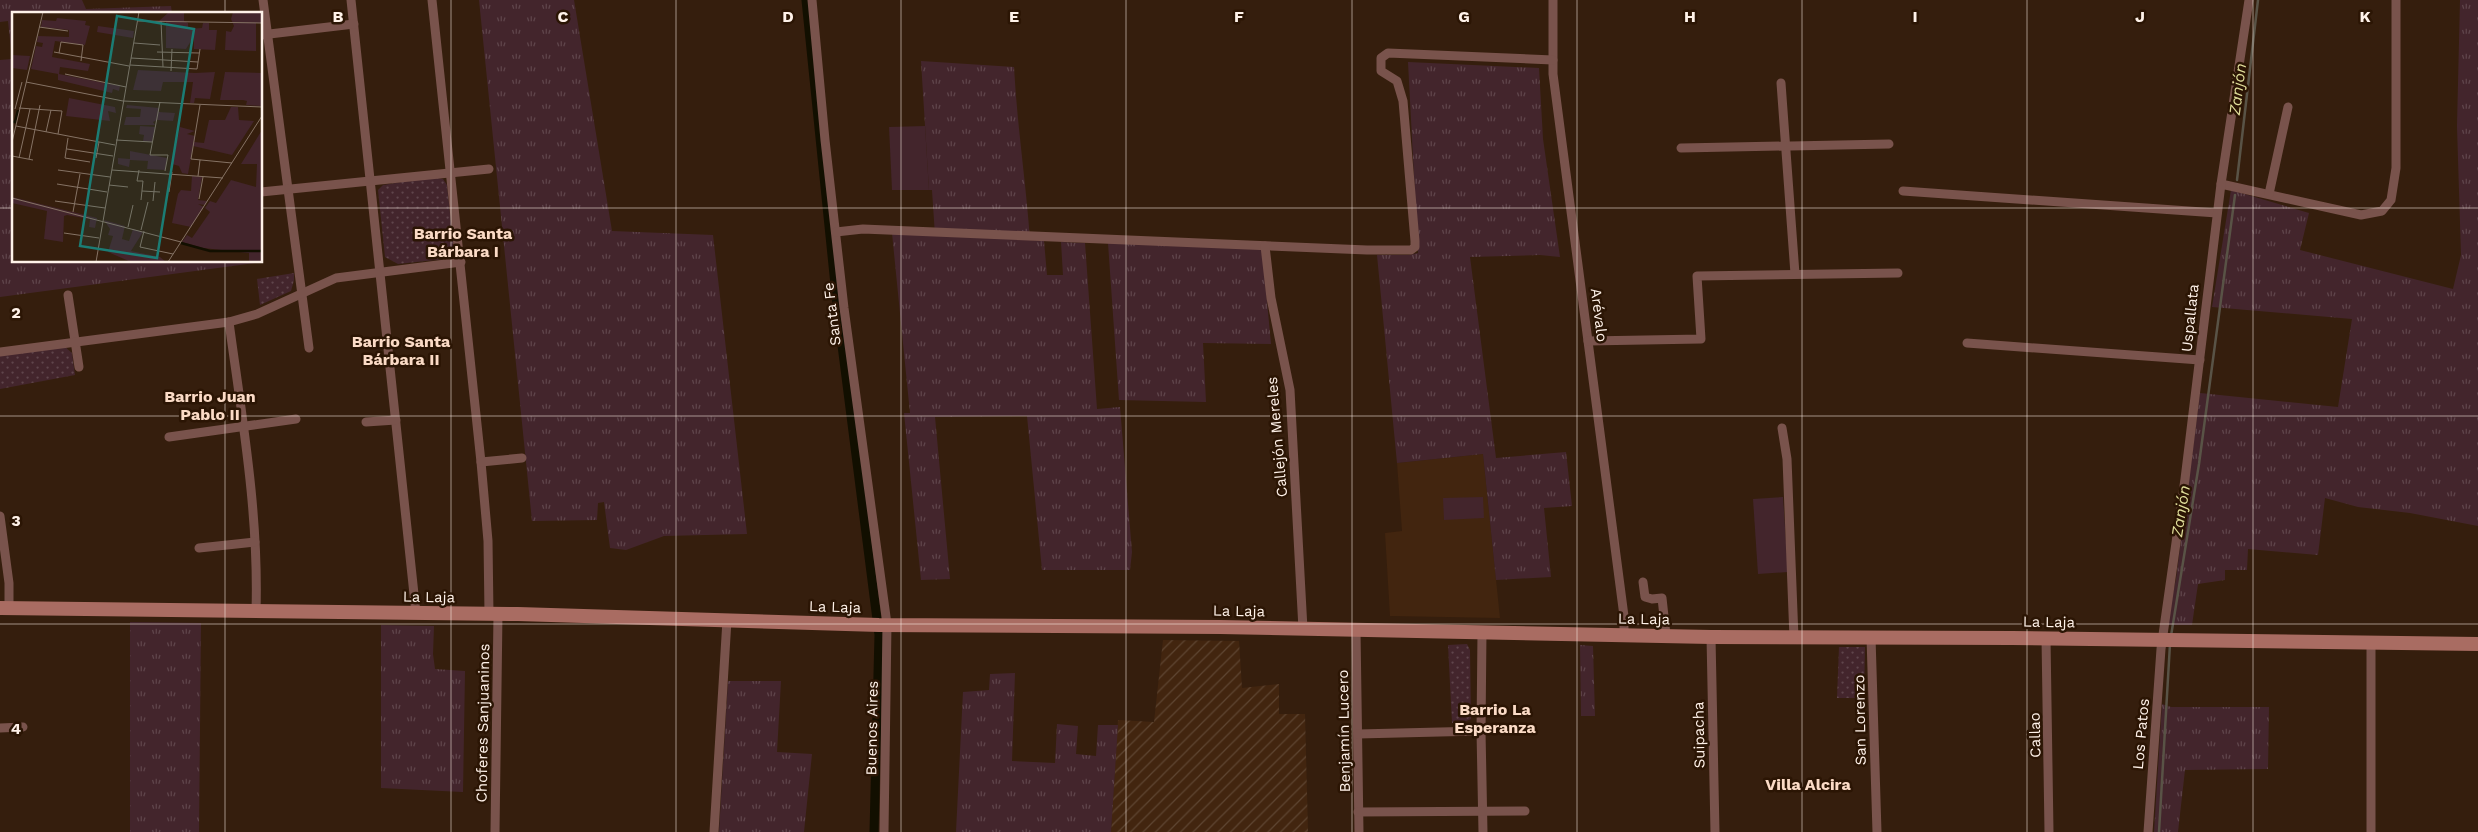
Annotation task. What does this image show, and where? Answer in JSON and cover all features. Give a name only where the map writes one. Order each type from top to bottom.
[{"type":"main road","name":"La Laja","points":[[4,608],[494,614],[881,625],[1303,629],[1794,638],[2162,639],[2478,644]]},
{"type":"street","points":[[263,0],[265,34],[309,348]]},
{"type":"street","points":[[351,0],[372,180],[416,613]]},
{"type":"street","name":"Choferes Sanjuaninos","points":[[432,0],[461,262],[494,614],[495,832]]},
{"type":"street","name":"Santa Fe","points":[[812,0],[845,318],[881,625]]},
{"type":"street","name":"Arévalo","points":[[1553,0],[1553,60],[1624,616],[1624,634]]},
{"type":"street","name":"Uspallata","points":[[2162,639],[2200,360],[2217,213],[2249,0]]},
{"type":"street","points":[[2221,184],[2361,216],[2382,211],[2391,200],[2396,168],[2396,0]]},
{"type":"street","points":[[265,34],[354,24]]},
{"type":"street","points":[[836,232],[863,229],[1367,250],[1410,250],[1415,246],[1410,168],[1401,89],[1397,81],[1381,71],[1381,58],[1388,53],[1553,60]]},
{"type":"street","points":[[1781,84],[1796,274]]},
{"type":"street","points":[[2269,194],[2288,107]]},
{"type":"street","points":[[1681,148],[1890,144]]},
{"type":"street","points":[[262,192],[489,169]]},
{"type":"street","points":[[1903,191],[2217,213]]},
{"type":"street","name":"Callejón Mereles","points":[[1265,246],[1271,298],[1290,390],[1303,629]]},
{"type":"street","points":[[0,352],[229,322],[257,314],[336,278],[461,262]]},
{"type":"street","points":[[1588,341],[1701,339],[1697,276],[1898,273]]},
{"type":"street","points":[[68,295],[79,367]]},
{"type":"street","points":[[229,322],[243,427],[255,542],[256,612]]},
{"type":"street","points":[[1967,343],[2200,360]]},
{"type":"street","points":[[169,437],[296,419]]},
{"type":"street","points":[[366,422],[396,420]]},
{"type":"street","points":[[1782,428],[1787,459],[1794,638]]},
{"type":"street","points":[[481,462],[522,458]]},
{"type":"street","points":[[0,516],[8,583],[4,608]]},
{"type":"street","points":[[199,548],[255,542]]},
{"type":"street","points":[[1643,582],[1645,597],[1652,599],[1662,598],[1666,636]]},
{"type":"street","points":[[714,832],[727,620]]},
{"type":"street","name":"Buenos Aires","points":[[881,625],[884,832]]},
{"type":"street","name":"Benjamín Lucero","points":[[1356,630],[1358,832]]},
{"type":"street","points":[[1482,632],[1483,832]]},
{"type":"street","name":"Suipacha","points":[[1711,637],[1715,832]]},
{"type":"street","name":"San Lorenzo","points":[[1871,637],[1877,832]]},
{"type":"street","name":"Callao","points":[[2046,638],[2050,832]]},
{"type":"street","name":"Los Patos","points":[[2148,832],[2162,639]]},
{"type":"street","points":[[2371,643],[2372,832]]},
{"type":"street","points":[[0,728],[23,727]]},
{"type":"street","points":[[1358,734],[1481,731]]},
{"type":"street","points":[[1358,812],[1525,811]]},
{"type":"shaded area","points":[[1483,454],[1500,618],[1390,616],[1385,533],[1402,531],[1397,463]]},
{"type":"shaded area","points":[[1163,640],[1239,641],[1242,688],[1279,684],[1279,714],[1305,714],[1308,832],[1111,832],[1118,720],[1154,722]]},
{"type":"green space","points":[[0,0],[82,0],[86,9],[171,6],[172,12],[12,12],[12,59],[8,21],[0,22]]},
{"type":"green space","points":[[479,0],[574,0],[612,231],[713,235],[747,534],[664,536],[626,550],[610,548],[604,502],[598,503],[597,520],[532,521]]},
{"type":"green space","points":[[2460,0],[2478,0],[2478,526],[2410,513],[2358,507],[2325,498],[2318,555],[2248,549],[2247,570],[2225,570],[2225,580],[2198,584],[2192,625],[2166,625],[2176,579],[2200,393],[2338,407],[2352,319],[2212,307],[2231,190],[2309,213],[2300,250],[2453,289],[2461,255],[2457,126]]},
{"type":"green space","points":[[12,59],[12,262],[255,263],[0,297],[0,60]]},
{"type":"green space","points":[[921,61],[1014,67],[1030,240],[1044,241],[1047,275],[1063,275],[1061,242],[1085,243],[1097,409],[1120,407],[1132,552],[1130,570],[1042,570],[1027,416],[935,417],[950,579],[921,580],[904,413],[910,413],[892,233],[935,235],[932,190],[929,190]]},
{"type":"green space","points":[[1408,62],[1539,68],[1543,139],[1560,257],[1540,255],[1470,257],[1496,458],[1566,452],[1572,506],[1544,508],[1551,577],[1496,580],[1483,454],[1397,463],[1377,255],[1409,255],[1418,253]]},
{"type":"green space","points":[[925,126],[929,190],[892,190],[889,127]]},
{"type":"green space","points":[[433,177],[443,179],[447,185],[454,251],[448,258],[444,259],[398,264],[385,257],[378,190],[383,185]]},
{"type":"green space","points":[[1108,243],[1262,248],[1271,344],[1203,343],[1206,402],[1119,400]]},
{"type":"green space","points":[[294,273],[291,291],[260,305],[257,279]]},
{"type":"green space","points":[[65,347],[72,353],[75,375],[0,389],[0,355]]},
{"type":"green space","points":[[1483,497],[1484,518],[1444,520],[1443,498]]},
{"type":"green space","points":[[1783,497],[1788,572],[1758,574],[1753,499]]},
{"type":"green space","points":[[130,622],[201,623],[199,832],[130,832]]},
{"type":"green space","points":[[381,625],[434,626],[433,654],[435,669],[465,671],[463,792],[381,788]]},
{"type":"green space","points":[[1467,644],[1470,650],[1471,719],[1452,723],[1448,645]]},
{"type":"green space","points":[[1580,645],[1593,646],[1595,716],[1581,716]]},
{"type":"green space","points":[[1839,647],[1865,647],[1864,698],[1837,698]]},
{"type":"green space","points":[[1015,673],[1012,761],[1055,763],[1057,724],[1078,726],[1076,754],[1096,756],[1098,725],[1118,725],[1111,832],[956,832],[963,692],[989,690],[990,674]]},
{"type":"green space","points":[[728,681],[781,681],[777,752],[812,754],[804,832],[719,832]]},
{"type":"green space","points":[[2162,704],[2171,707],[2269,707],[2268,769],[2185,770],[2178,832],[2154,832]]},
{"type":"waterway","points":[[806,0],[838,314],[879,635],[874,832]]},
{"type":"waterway","name":"Zanjón","points":[[2237,180],[2258,0]]},
{"type":"waterway","name":"Zanjón","points":[[2171,636],[2199,464],[2235,195]]},
{"type":"waterway","name":"Zanjón","points":[[2159,832],[2170,644]]},
{"type":"district","name":"Barrio Santa Bárbara I","points":[[463,242]]},
{"type":"district","name":"Barrio Santa Bárbara II","points":[[401,350]]},
{"type":"district","name":"Barrio Juan Pablo II","points":[[210,405]]},
{"type":"district","name":"Barrio La Esperanza","points":[[1495,718]]},
{"type":"district","name":"Villa Alcira","points":[[1808,784]]}]
